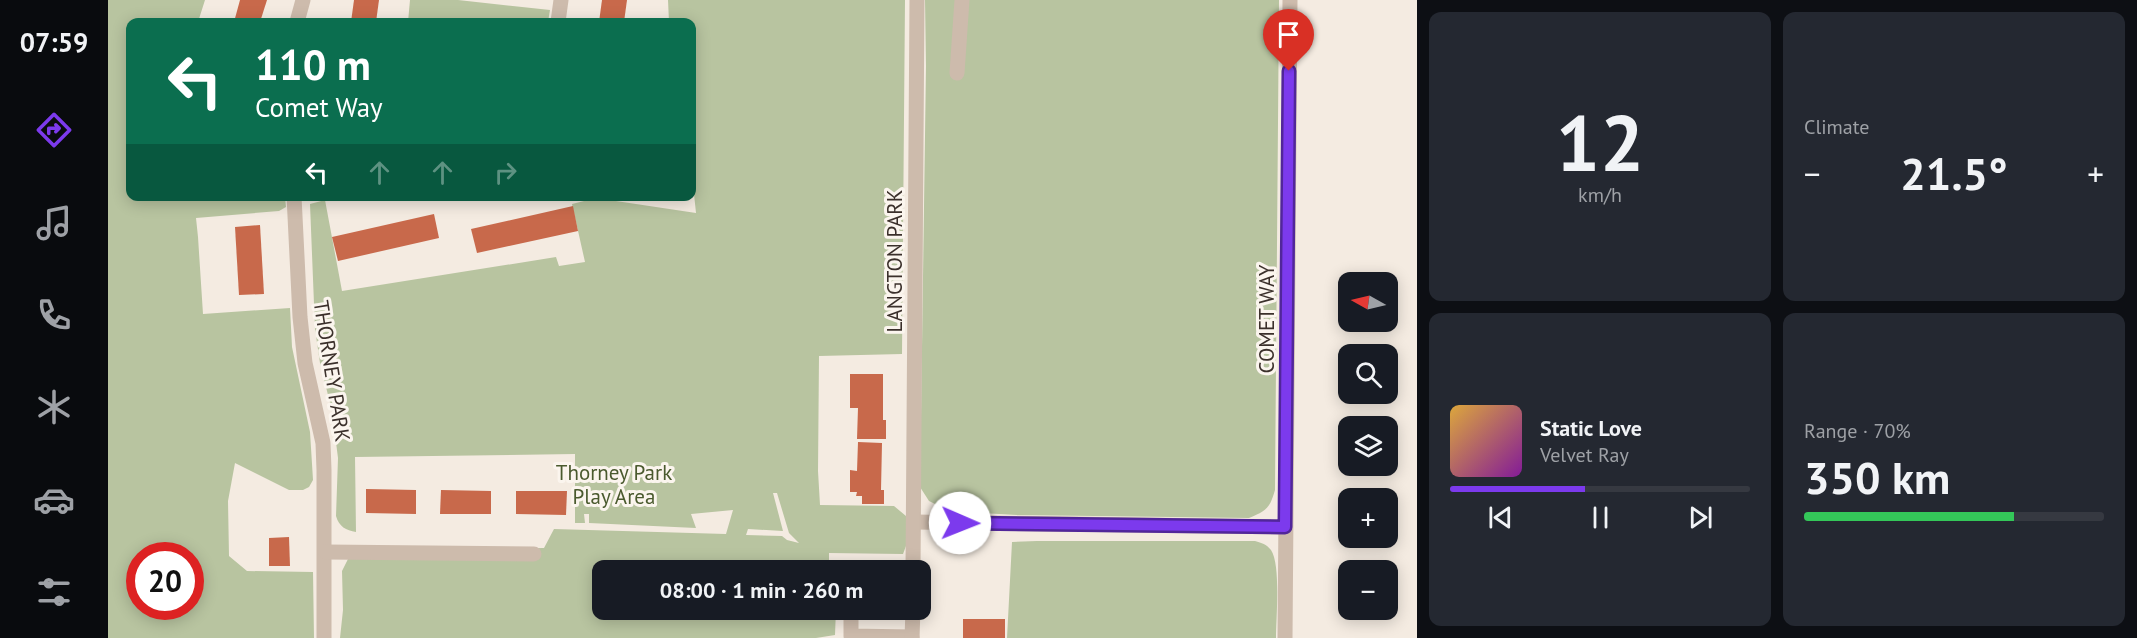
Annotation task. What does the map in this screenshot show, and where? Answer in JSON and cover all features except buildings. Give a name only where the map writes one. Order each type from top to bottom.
[{"type":"street","points":[[298,18],[303,0]]},
{"type":"street","points":[[559,18],[561,0]]},
{"type":"street","name":"LANGTON PARK","points":[[914,522],[916,0]]},
{"type":"street","points":[[957,73],[962,0]]},
{"type":"street","name":"COMET WAY","points":[[1285,638],[1290,0]]},
{"type":"street","name":"THORNEY PARK","points":[[294,201],[304,352],[322,443],[326,552],[324,638]]},
{"type":"street","points":[[913,560],[914,522],[1285,527]]},
{"type":"street","points":[[326,552],[534,554]]},
{"type":"street","points":[[851,620],[851,636],[912,637],[913,620]]},
{"type":"green space","points":[[108,0],[205,0],[199,18],[126,18],[126,201],[285,201],[286,207],[279,211],[196,218],[203,314],[290,308],[292,347],[310,432],[313,480],[309,487],[303,490],[289,490],[235,463],[228,501],[229,556],[247,571],[313,572],[314,638],[108,638]]},
{"type":"green space","points":[[410,0],[458,0],[550,10],[549,18],[408,18]]},
{"type":"green space","name":"Thorney Park Play Area","points":[[668,0],[905,0],[902,354],[819,356],[818,471],[820,505],[894,506],[906,516],[906,546],[903,554],[829,553],[829,560],[592,560],[592,620],[836,620],[835,635],[816,638],[340,638],[343,610],[342,571],[348,559],[482,549],[544,548],[554,529],[726,534],[733,510],[691,514],[696,528],[589,523],[589,514],[584,514],[585,523],[575,523],[575,454],[355,457],[356,532],[341,525],[336,516],[338,458],[332,411],[320,363],[315,329],[310,204],[325,201],[342,291],[556,257],[559,266],[585,262],[572,204],[584,201],[616,201],[696,213],[696,18],[669,18]],"holes":[[[773,493],[777,493],[789,533],[799,543],[782,536],[746,535],[748,529],[783,531]]]},
{"type":"green space","points":[[925,0],[1279,0],[1275,490],[1269,505],[1263,511],[1249,518],[1017,515],[963,512],[945,509],[929,501],[920,487]]},
{"type":"green space","points":[[1255,541],[1262,543],[1271,550],[1276,567],[1276,638],[1007,638],[1012,542]]},
{"type":"route","points":[[960,523],[1285,527],[1289,71]]}]
